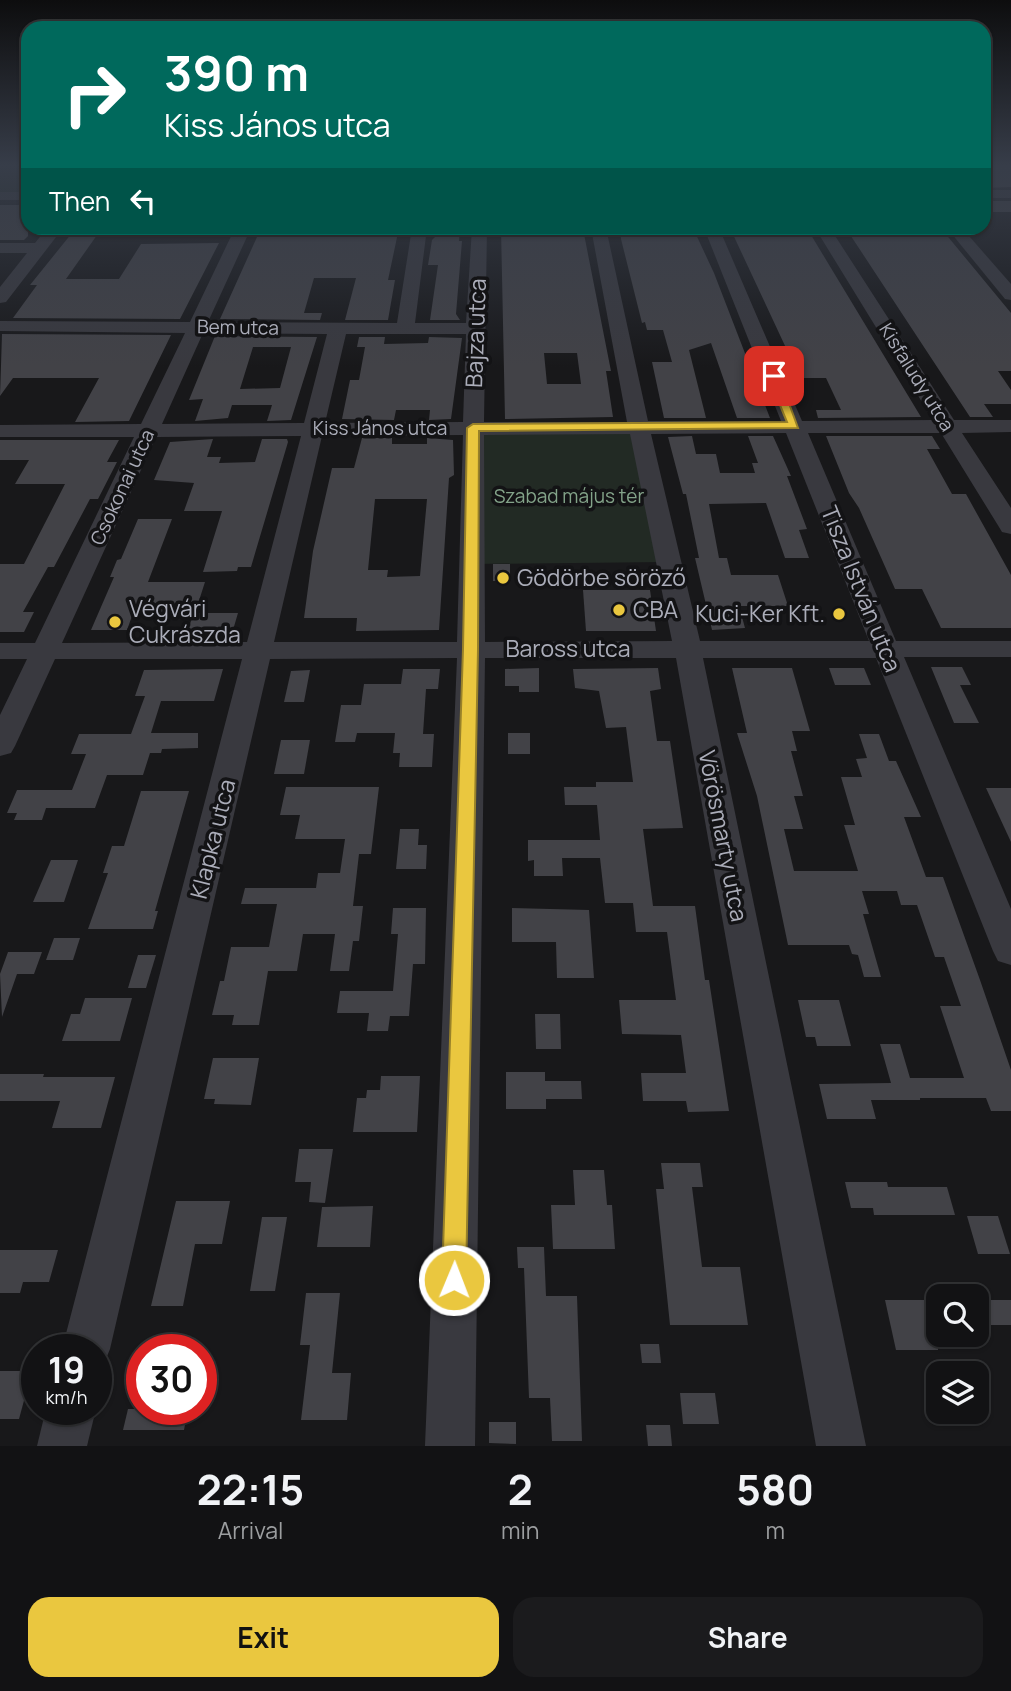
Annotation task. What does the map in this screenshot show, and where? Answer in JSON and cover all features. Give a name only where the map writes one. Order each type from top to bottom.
[{"type":"street","points":[[0,298],[49,235]]},
{"type":"street","name":"Csokonai utca","points":[[0,746],[240,235]]},
{"type":"street","points":[[405,329],[419,235]]},
{"type":"street","name":"Bajza utca","points":[[450,1446],[471,640],[475,328],[480,235]]},
{"type":"street","name":"Vörösmarty utca","points":[[600,235],[666,562],[688,650],[841,1446]]},
{"type":"street","name":"Tisza István utca","points":[[715,235],[1011,951]]},
{"type":"street","name":"Kisfaludy utca","points":[[827,235],[1011,527]]},
{"type":"street","points":[[960,235],[1011,295]]},
{"type":"street","points":[[0,248],[39,248]]},
{"type":"street","name":"Bem utca","points":[[0,326],[475,328]]},
{"type":"street","name":"Klapka utca","points":[[90,1334],[338,328]]},
{"type":"street","name":"Kiss János utca","points":[[0,431],[1011,426]]},
{"type":"street","points":[[471,640],[547,631]]},
{"type":"street","name":"Baross utca","points":[[0,651],[258,650],[471,640],[688,650],[1011,649]]},
{"type":"street","points":[[62,1446],[67,1425]]},
{"type":"green space","name":"Szabad május tér","points":[[473,428],[640,428],[666,562],[472,564]]},
{"type":"building","points":[[0,232],[28,235],[24,240],[0,240]]},
{"type":"building","points":[[70,235],[97,235],[66,279],[119,279],[141,244],[219,243],[180,319],[13,318],[37,285],[30,285]]},
{"type":"building","points":[[398,235],[388,280],[395,280],[388,320],[345,320],[356,278],[314,278],[304,313],[322,313],[320,320],[220,319],[257,237]]},
{"type":"building","points":[[459,235],[459,241],[462,241],[456,314],[460,320],[430,320],[438,265],[428,265],[432,240],[436,236]]},
{"type":"building","points":[[501,235],[584,235],[611,371],[606,371],[613,417],[505,419]],"holes":[[[544,353],[577,353],[581,384],[547,384]]]},
{"type":"building","points":[[621,235],[696,235],[714,273],[770,418],[737,418],[711,343],[689,350],[706,418],[664,418],[652,362],[672,362],[663,330],[647,330],[645,322],[642,323]]},
{"type":"building","points":[[733,235],[811,235],[921,417],[818,418],[816,410],[841,410],[826,378],[800,378]]},
{"type":"building","points":[[850,235],[946,235],[1011,313],[1011,371],[998,371],[1011,390],[1011,404],[984,404],[993,417],[970,417]]},
{"type":"building","points":[[2,334],[171,335],[129,421],[75,422],[99,378],[13,378],[0,396]]},
{"type":"building","points":[[215,336],[317,337],[291,420],[267,421],[272,405],[232,405],[228,418],[195,421],[203,399],[189,400]],"holes":[[[253,347],[291,347],[280,388],[240,389]]]},
{"type":"building","points":[[359,337],[385,337],[384,344],[428,343],[429,337],[462,338],[451,419],[429,420],[430,410],[396,410],[394,420],[342,419],[350,380],[359,380],[365,347],[357,347]]},
{"type":"building","points":[[692,436],[696,454],[716,454],[720,473],[755,473],[752,463],[758,463],[748,436],[773,436],[791,476],[787,476],[807,529],[799,530],[809,558],[785,558],[766,503],[709,504],[719,558],[727,558],[731,575],[778,575],[788,606],[739,606],[745,628],[712,630],[695,558],[699,558],[686,494],[683,494],[668,437]]},
{"type":"building","points":[[826,436],[932,436],[940,449],[927,449],[952,494],[966,494],[1011,575],[1011,628],[941,628],[922,589],[895,589],[859,508],[849,493]]},
{"type":"building","points":[[362,438],[392,438],[392,444],[427,444],[427,438],[453,440],[454,475],[449,478],[439,630],[356,631],[357,618],[304,618],[313,551],[332,468],[354,468]],"holes":[[[375,499],[427,499],[420,576],[387,577],[388,570],[368,570]]]},
{"type":"building","points":[[213,439],[207,457],[221,457],[219,463],[255,462],[262,439],[287,439],[288,442],[251,567],[238,567],[237,571],[203,572],[222,511],[184,511],[194,483],[154,480],[170,442]]},
{"type":"building","points":[[0,440],[119,440],[107,462],[117,462],[98,499],[90,499],[54,567],[48,567],[23,612],[34,612],[24,632],[0,632],[0,564],[24,564],[65,484],[15,484],[29,460],[0,460]]},
{"type":"building","points":[[138,519],[172,519],[148,582],[205,582],[195,613],[238,613],[233,630],[188,630],[193,615],[132,616],[127,630],[91,630],[114,577],[110,577],[117,560],[121,559]]},
{"type":"building","points":[[493,564],[510,564],[510,581],[493,581]]},
{"type":"building","name":"CBA","points":[[583,590],[650,590],[656,631],[586,631]]},
{"type":"building","points":[[931,667],[962,667],[971,685],[960,685],[979,723],[954,723]]},
{"type":"building","points":[[539,668],[539,692],[519,692],[519,686],[505,686],[505,669]]},
{"type":"building","points":[[658,668],[661,689],[650,691],[657,741],[670,741],[683,828],[643,829],[653,906],[695,906],[705,980],[709,980],[729,1111],[688,1112],[686,1101],[643,1101],[641,1073],[686,1073],[681,1035],[622,1034],[619,1000],[676,1000],[667,932],[636,932],[633,903],[605,903],[600,858],[562,858],[563,876],[534,876],[534,860],[528,861],[528,840],[600,840],[597,805],[565,805],[564,787],[596,787],[596,782],[633,782],[626,727],[606,728],[599,691],[575,688],[573,669]]},
{"type":"building","points":[[732,668],[792,668],[810,731],[792,731],[797,751],[791,751],[803,796],[794,796],[803,829],[784,829],[794,871],[858,871],[844,825],[855,825],[841,777],[862,777],[856,759],[867,758],[859,734],[879,734],[889,761],[896,761],[921,817],[904,817],[926,877],[943,877],[980,980],[1011,1070],[1011,1111],[991,1111],[986,1098],[871,1100],[876,1119],[827,1119],[819,1084],[891,1083],[880,1044],[900,1044],[910,1078],[964,1078],[940,1006],[961,1006],[944,957],[935,957],[917,905],[901,905],[897,891],[862,891],[869,914],[863,914],[881,977],[864,977],[858,955],[852,954],[849,945],[788,945],[757,796],[737,733],[747,733]]},
{"type":"building","points":[[829,668],[864,668],[871,685],[835,685]]},
{"type":"building","points":[[223,669],[214,701],[161,701],[151,733],[198,733],[198,748],[162,749],[161,753],[150,753],[143,775],[107,775],[95,808],[46,808],[42,820],[14,820],[17,813],[7,813],[17,790],[72,790],[86,754],[71,754],[79,734],[131,734],[145,696],[135,696],[144,670]]},
{"type":"building","points":[[403,669],[440,669],[438,689],[426,689],[423,734],[434,734],[432,767],[399,767],[400,753],[393,753],[395,733],[357,733],[355,742],[335,742],[341,705],[361,705],[364,684],[401,684]]},
{"type":"building","points":[[310,670],[304,702],[284,702],[291,671]]},
{"type":"building","points":[[508,733],[530,733],[530,754],[508,754]]},
{"type":"building","points":[[281,740],[310,740],[304,774],[274,774]]},
{"type":"building","points":[[286,787],[379,787],[371,854],[359,854],[353,906],[363,906],[359,941],[353,941],[349,971],[330,971],[335,934],[303,934],[297,971],[268,971],[259,1025],[232,1025],[234,1015],[212,1015],[220,981],[224,981],[231,947],[269,947],[277,904],[241,904],[245,888],[316,888],[318,873],[340,873],[345,839],[295,839],[300,815],[280,815]]},
{"type":"building","points":[[986,788],[1011,788],[1011,842]]},
{"type":"building","points":[[141,791],[189,791],[155,911],[158,911],[153,929],[88,929],[108,873],[103,873],[112,846],[124,846]]},
{"type":"building","points":[[400,829],[419,829],[418,845],[427,845],[426,869],[396,869]]},
{"type":"building","points":[[51,860],[78,860],[64,902],[33,902]]},
{"type":"building","points":[[393,908],[426,908],[425,964],[413,964],[409,1016],[390,1016],[388,1031],[367,1031],[369,1013],[337,1013],[340,991],[393,991],[398,934],[391,934]]},
{"type":"building","points":[[512,908],[589,910],[594,978],[557,978],[556,942],[512,942]]},
{"type":"building","points":[[54,938],[80,938],[73,960],[46,960]]},
{"type":"building","points":[[8,952],[42,952],[34,974],[17,974],[2,1017],[0,974]]},
{"type":"building","points":[[138,955],[156,955],[146,988],[128,988]]},
{"type":"building","points":[[85,998],[132,998],[120,1041],[62,1041],[71,1014],[80,1014]]},
{"type":"building","points":[[798,1000],[839,1000],[851,1046],[817,1046],[815,1037],[806,1037]]},
{"type":"building","points":[[535,1014],[560,1014],[561,1049],[536,1049]]},
{"type":"building","points":[[213,1058],[259,1058],[251,1105],[214,1104],[215,1099],[204,1099]]},
{"type":"building","points":[[506,1072],[545,1072],[545,1081],[581,1081],[582,1099],[546,1099],[546,1109],[506,1109]]},
{"type":"building","points":[[0,1074],[115,1077],[101,1128],[52,1128],[60,1101],[0,1101]]},
{"type":"building","points":[[381,1076],[420,1076],[417,1132],[353,1132],[357,1098],[366,1098],[367,1090],[380,1090]]},
{"type":"building","points":[[299,1149],[333,1149],[325,1203],[309,1202],[311,1182],[295,1182]]},
{"type":"building","points":[[661,1163],[700,1163],[703,1187],[692,1187],[702,1267],[740,1267],[748,1325],[670,1325],[656,1189],[664,1189]]},
{"type":"building","points":[[573,1170],[604,1170],[607,1205],[612,1205],[615,1249],[553,1249],[551,1205],[575,1205]]},
{"type":"building","points":[[845,1182],[887,1182],[888,1187],[947,1187],[955,1215],[874,1215],[873,1208],[851,1208]]},
{"type":"building","points":[[176,1201],[230,1201],[222,1244],[195,1244],[183,1306],[151,1306]]},
{"type":"building","points":[[373,1206],[370,1247],[317,1247],[322,1207]]},
{"type":"building","points":[[967,1216],[998,1216],[1010,1254],[978,1254]]},
{"type":"building","points":[[262,1217],[287,1217],[275,1291],[250,1291]]},
{"type":"building","points":[[517,1247],[544,1247],[546,1296],[577,1296],[582,1441],[552,1441],[550,1398],[529,1398],[524,1268],[518,1268]]},
{"type":"building","points":[[0,1250],[58,1250],[49,1282],[23,1282],[20,1293],[0,1293]]},
{"type":"building","points":[[306,1293],[340,1293],[332,1373],[351,1373],[347,1420],[301,1420],[310,1345],[300,1345]]},
{"type":"building","points":[[885,1300],[926,1300],[926,1347],[938,1347],[938,1350],[896,1350]]},
{"type":"building","points":[[989,1300],[1011,1300],[1011,1325],[989,1325]]},
{"type":"building","points":[[640,1344],[659,1344],[661,1363],[642,1363]]},
{"type":"building","points":[[0,1371],[21,1371],[19,1419],[0,1419]]},
{"type":"building","points":[[680,1393],[715,1393],[719,1424],[683,1424]]},
{"type":"building","points":[[126,1417],[126,1425],[185,1425],[184,1430],[123,1430]]},
{"type":"building","points":[[489,1422],[516,1422],[516,1444],[489,1443]]},
{"type":"building","points":[[646,1425],[670,1425],[672,1446],[648,1446]]},
{"type":"place","name":"Gödörbe söröző","points":[[503,578]]},
{"type":"place","name":"CBA","points":[[619,610]]},
{"type":"place","name":"Kuci-Ker Kft.","points":[[839,614]]},
{"type":"place","name":"Végvári Cukrászda","points":[[115,622]]},
{"type":"route","points":[[454,1280],[471,649],[473,428],[794,426],[774,376]]}]
